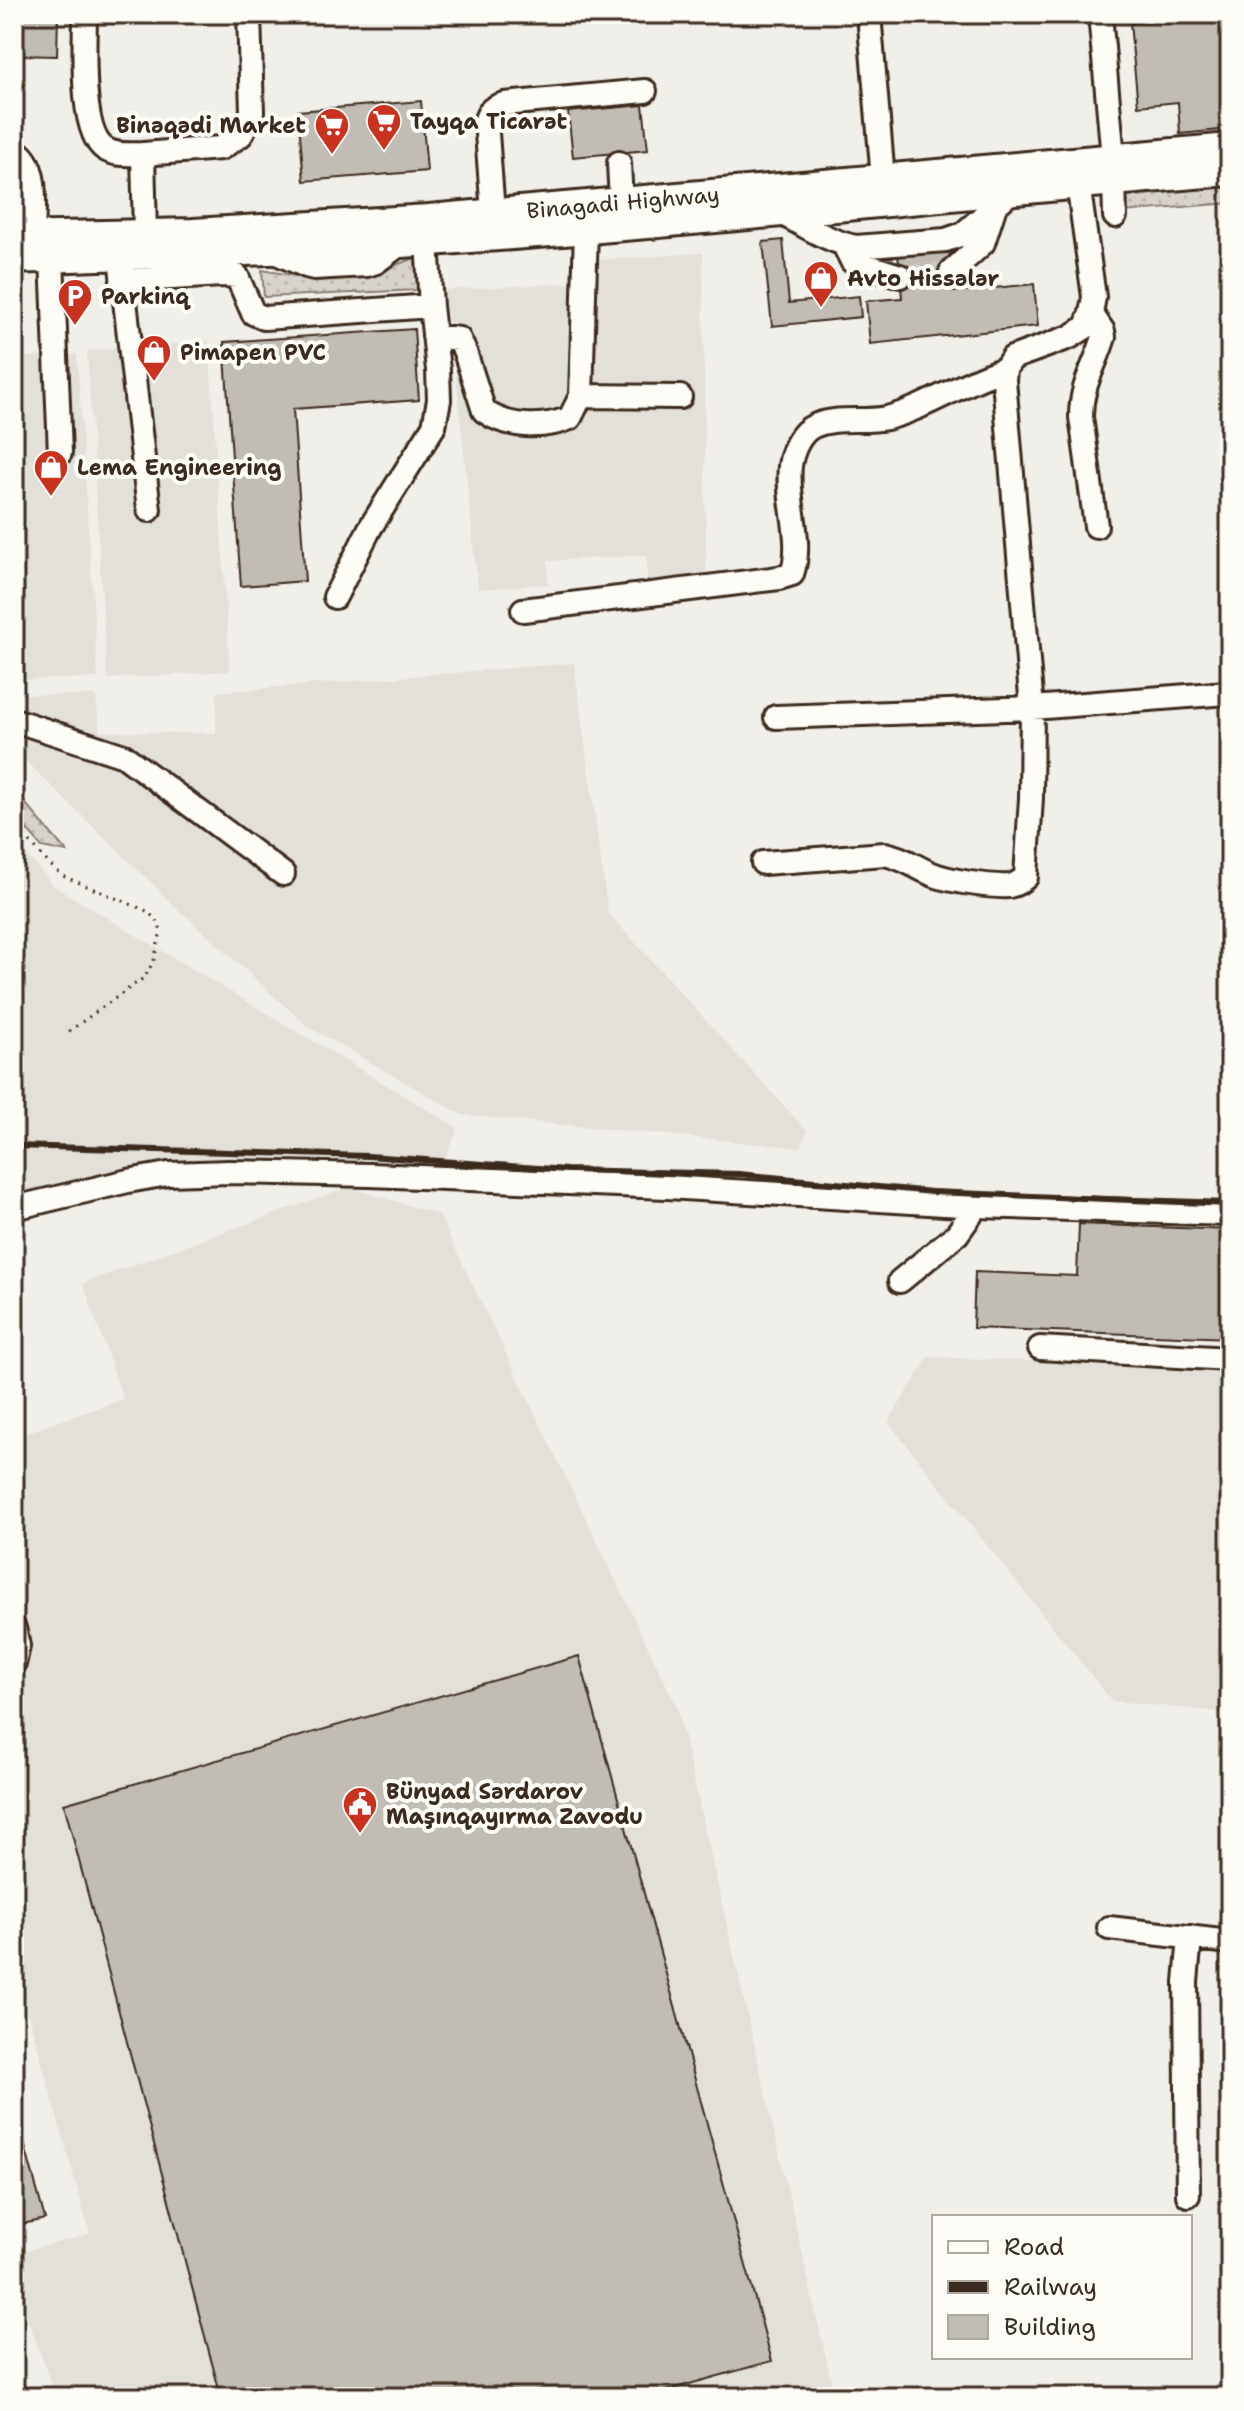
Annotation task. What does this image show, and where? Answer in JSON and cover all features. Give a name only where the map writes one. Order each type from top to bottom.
[{"type":"main road","name":"Binagadi Highway","points":[[14,259],[52,258],[121,269],[271,250],[1004,198],[1078,183],[1114,169],[1230,148]]},
{"type":"main road","name":"Binagadi Highway","points":[[23,237],[413,220],[883,179],[1114,169],[1230,171]]},
{"type":"street","points":[[85,14],[84,80],[93,135],[105,148],[120,154],[221,148],[241,135],[252,112],[249,14]]},
{"type":"street","points":[[869,14],[883,179]]},
{"type":"street","points":[[1100,14],[1114,169],[1115,216]]},
{"type":"street","points":[[493,213],[486,120],[488,112],[494,107],[645,91]]},
{"type":"street","points":[[14,150],[26,158],[31,175],[23,237]]},
{"type":"street","points":[[143,154],[145,234]]},
{"type":"street","points":[[619,163],[621,202]]},
{"type":"street","points":[[763,863],[885,854],[904,858],[934,875],[949,878],[1010,886],[1026,877],[1032,708],[1005,413],[1005,369],[1012,358],[1070,337],[1086,327],[1094,297],[1078,183]]},
{"type":"street","points":[[779,212],[844,245],[856,247],[946,240],[963,234],[1004,198]]},
{"type":"street","points":[[951,272],[983,243],[1004,198]]},
{"type":"street","points":[[434,336],[459,339],[484,411],[507,424],[555,424],[570,418],[581,396],[586,229]]},
{"type":"street","points":[[335,597],[370,528],[434,426],[439,400],[438,370],[431,306],[415,242]]},
{"type":"street","points":[[844,245],[852,261],[900,276]]},
{"type":"street","points":[[52,258],[60,453]]},
{"type":"street","points":[[149,510],[121,269],[237,276],[253,313],[264,318],[431,306]]},
{"type":"street","points":[[1091,313],[1104,337],[1081,402],[1096,526]]},
{"type":"street","points":[[523,610],[792,574],[798,559],[789,485],[790,462],[799,438],[812,426],[831,421],[864,421],[913,410],[987,374],[1005,369]]},
{"type":"street","points":[[581,396],[680,397]]},
{"type":"street","points":[[776,717],[1032,708],[1227,693]]},
{"type":"street","points":[[14,720],[124,756],[283,874]]},
{"type":"street","points":[[14,1208],[168,1174],[229,1172],[667,1187],[977,1206],[1230,1214]]},
{"type":"street","points":[[900,1281],[957,1234],[977,1206]]},
{"type":"street","points":[[1040,1348],[1230,1359]]},
{"type":"street","points":[[14,1628],[18,1646],[14,1664]]},
{"type":"street","points":[[1109,1928],[1230,1942]]},
{"type":"street","points":[[1188,2195],[1186,1982],[1190,1937]]},
{"type":"path","points":[[14,824],[50,865],[65,877],[147,911],[157,921],[161,931],[154,960],[145,977],[65,1034]]},
{"type":"shaded area","points":[[1230,183],[1230,203],[1123,212],[1122,193]]},
{"type":"shaded area","points":[[703,253],[706,573],[647,581],[647,555],[548,561],[548,584],[478,589],[452,337],[442,290],[595,282],[596,260]]},
{"type":"shaded area","points":[[418,257],[418,290],[264,297],[262,270],[303,277],[371,274]]},
{"type":"shaded area","points":[[209,341],[230,671],[107,679],[87,351]]},
{"type":"shaded area","points":[[77,354],[98,678],[14,680],[14,358]]},
{"type":"shaded area","points":[[574,663],[608,913],[807,1131],[801,1148],[462,1115],[307,1026],[176,907],[14,750],[16,694],[96,696],[100,732],[216,733],[217,692]]},
{"type":"shaded area","points":[[14,790],[67,852],[42,847],[14,815]]},
{"type":"shaded area","points":[[14,840],[54,886],[458,1128],[442,1167],[282,1159],[149,1167],[14,1195]]},
{"type":"shaded area","name":"Bünyad Sərdarov Maşınqayırma Zavodu","points":[[349,1187],[439,1215],[677,1707],[835,2397],[56,2397],[14,2281],[14,2254],[90,2234],[14,1963],[14,1437],[123,1399],[83,1283]]},
{"type":"shaded area","points":[[929,1357],[1230,1369],[1230,1713],[1112,1701],[888,1422]]},
{"type":"building","points":[[14,14],[58,14],[57,56],[14,55]]},
{"type":"building","points":[[1157,14],[1230,14],[1230,129],[1180,134],[1178,102],[1138,106],[1130,23],[1158,20]]},
{"type":"building","points":[[421,101],[427,171],[304,181],[298,111]]},
{"type":"building","points":[[643,105],[648,150],[573,157],[568,112]]},
{"type":"building","points":[[783,240],[789,303],[859,296],[861,317],[772,326],[763,242]]},
{"type":"building","points":[[949,248],[953,292],[1034,284],[1038,326],[870,344],[866,301],[902,298],[898,254]]},
{"type":"building","points":[[414,329],[419,400],[293,409],[305,581],[241,586],[224,342]]},
{"type":"building","points":[[1079,1224],[1230,1230],[1230,1338],[973,1328],[975,1272],[1077,1276]]},
{"type":"building","points":[[579,1656],[772,2361],[643,2397],[221,2397],[64,1804]]},
{"type":"building","points":[[14,2107],[45,2219],[14,2226]]},
{"type":"tunnel","points":[[900,276],[951,272]]},
{"type":"railway","points":[[14,1146],[368,1156],[567,1170],[739,1174],[932,1192],[1230,1204]]},
{"type":"place","name":"Tayqa Ticarət","points":[[384,152]]},
{"type":"place","name":"Binəqədi Market","points":[[332,156]]},
{"type":"place","name":"Avto Hissələr","points":[[821,309]]},
{"type":"place","name":"Parkinq","points":[[75,327]]},
{"type":"place","name":"Pimapen PVC","points":[[154,383]]},
{"type":"place","name":"Lema Engineering","points":[[51,498]]},
{"type":"place","name":"Bünyad Sərdarov Maşınqayırma Zavodu","points":[[360,1835]]}]
